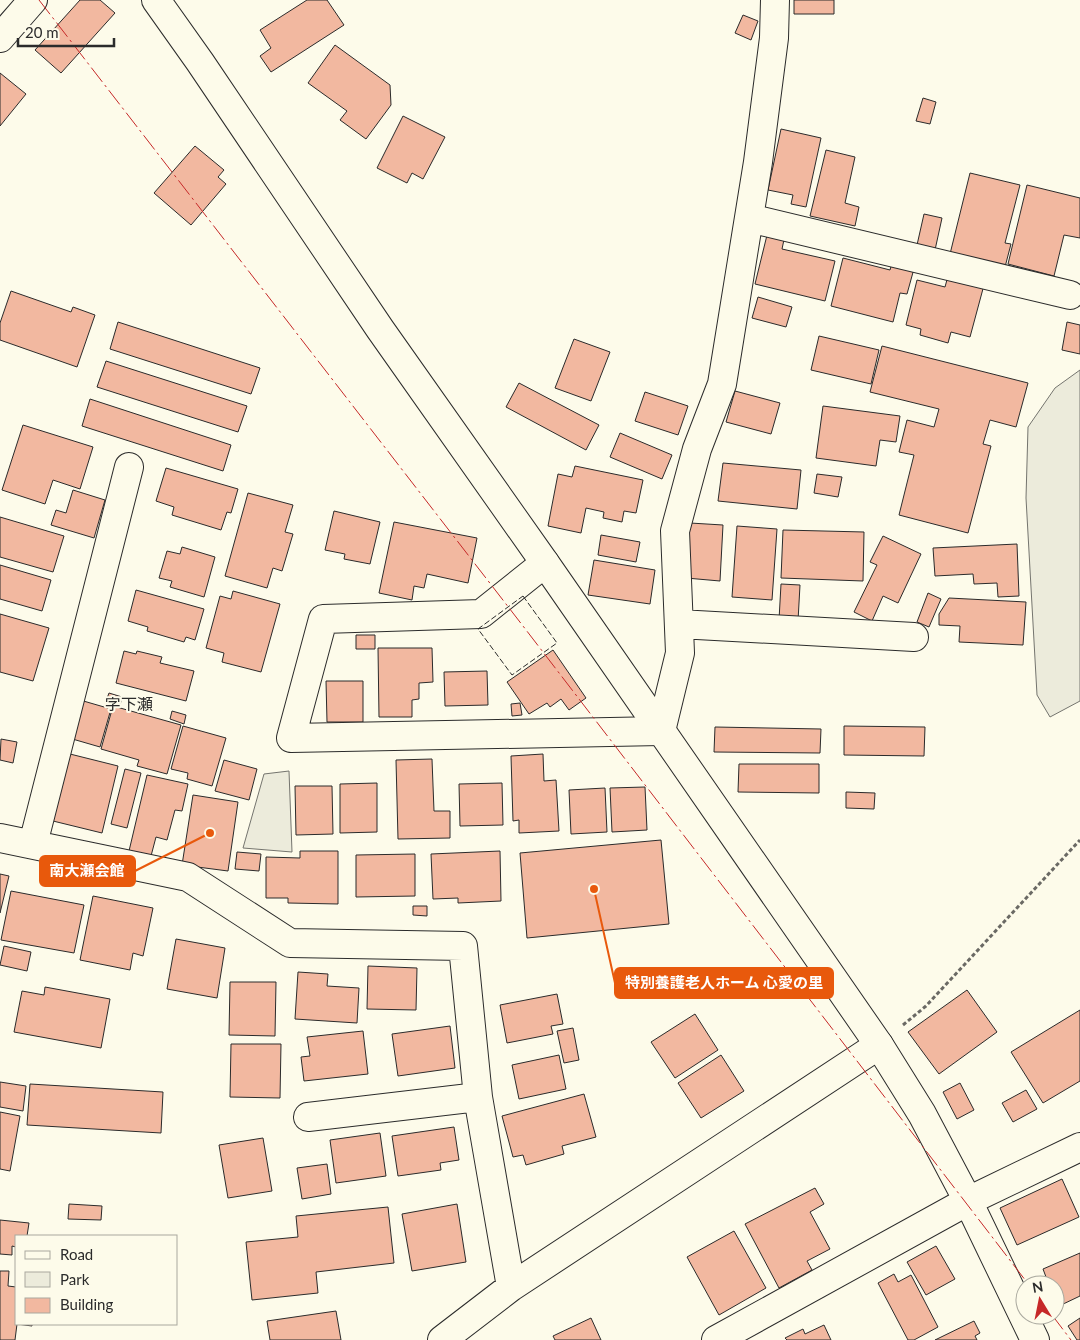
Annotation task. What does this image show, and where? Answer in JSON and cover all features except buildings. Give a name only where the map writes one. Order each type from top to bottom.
[{"type":"street","points":[[0,38],[33,0]]},
{"type":"street","points":[[156,0],[380,329],[545,563],[879,1045],[922,1114],[968,1202],[1035,1340]]},
{"type":"street","points":[[661,731],[680,653],[675,531],[697,449],[722,384],[758,162],[774,38],[775,0]]},
{"type":"street","points":[[750,218],[1070,295]]},
{"type":"street","points":[[33,844],[129,466]]},
{"type":"street","points":[[545,563],[481,614],[323,619],[291,738],[661,731]]},
{"type":"street","points":[[679,624],[914,637]]},
{"type":"street","points":[[0,838],[188,877],[290,943],[463,946],[478,1097],[512,1287]]},
{"type":"street","points":[[442,1340],[512,1287],[879,1045]]},
{"type":"street","points":[[308,1117],[478,1097]]},
{"type":"street","points":[[716,1340],[968,1202],[1080,1146]]},
{"type":"path","points":[[879,1045],[926,1006],[1080,840]]},
{"type":"green space","points":[[1080,370],[1080,701],[1050,717],[1037,695],[1026,498],[1028,427],[1055,388]]},
{"type":"green space","points":[[289,771],[292,852],[243,848],[264,774]]},
{"type":"fence","points":[[523,596],[557,643],[512,675],[478,629],[523,596]]},
{"type":"power","points":[[39,0],[1021,1275]]},
{"type":"power","points":[[1060,1325],[1071,1340]]},
{"type":"place","name":"南大瀬会館","points":[[210,833]]},
{"type":"place","name":"特別養護老人ホーム 心愛の里","points":[[594,889]]},
{"type":"district","name":"字下瀬","points":[[129,704]]}]
